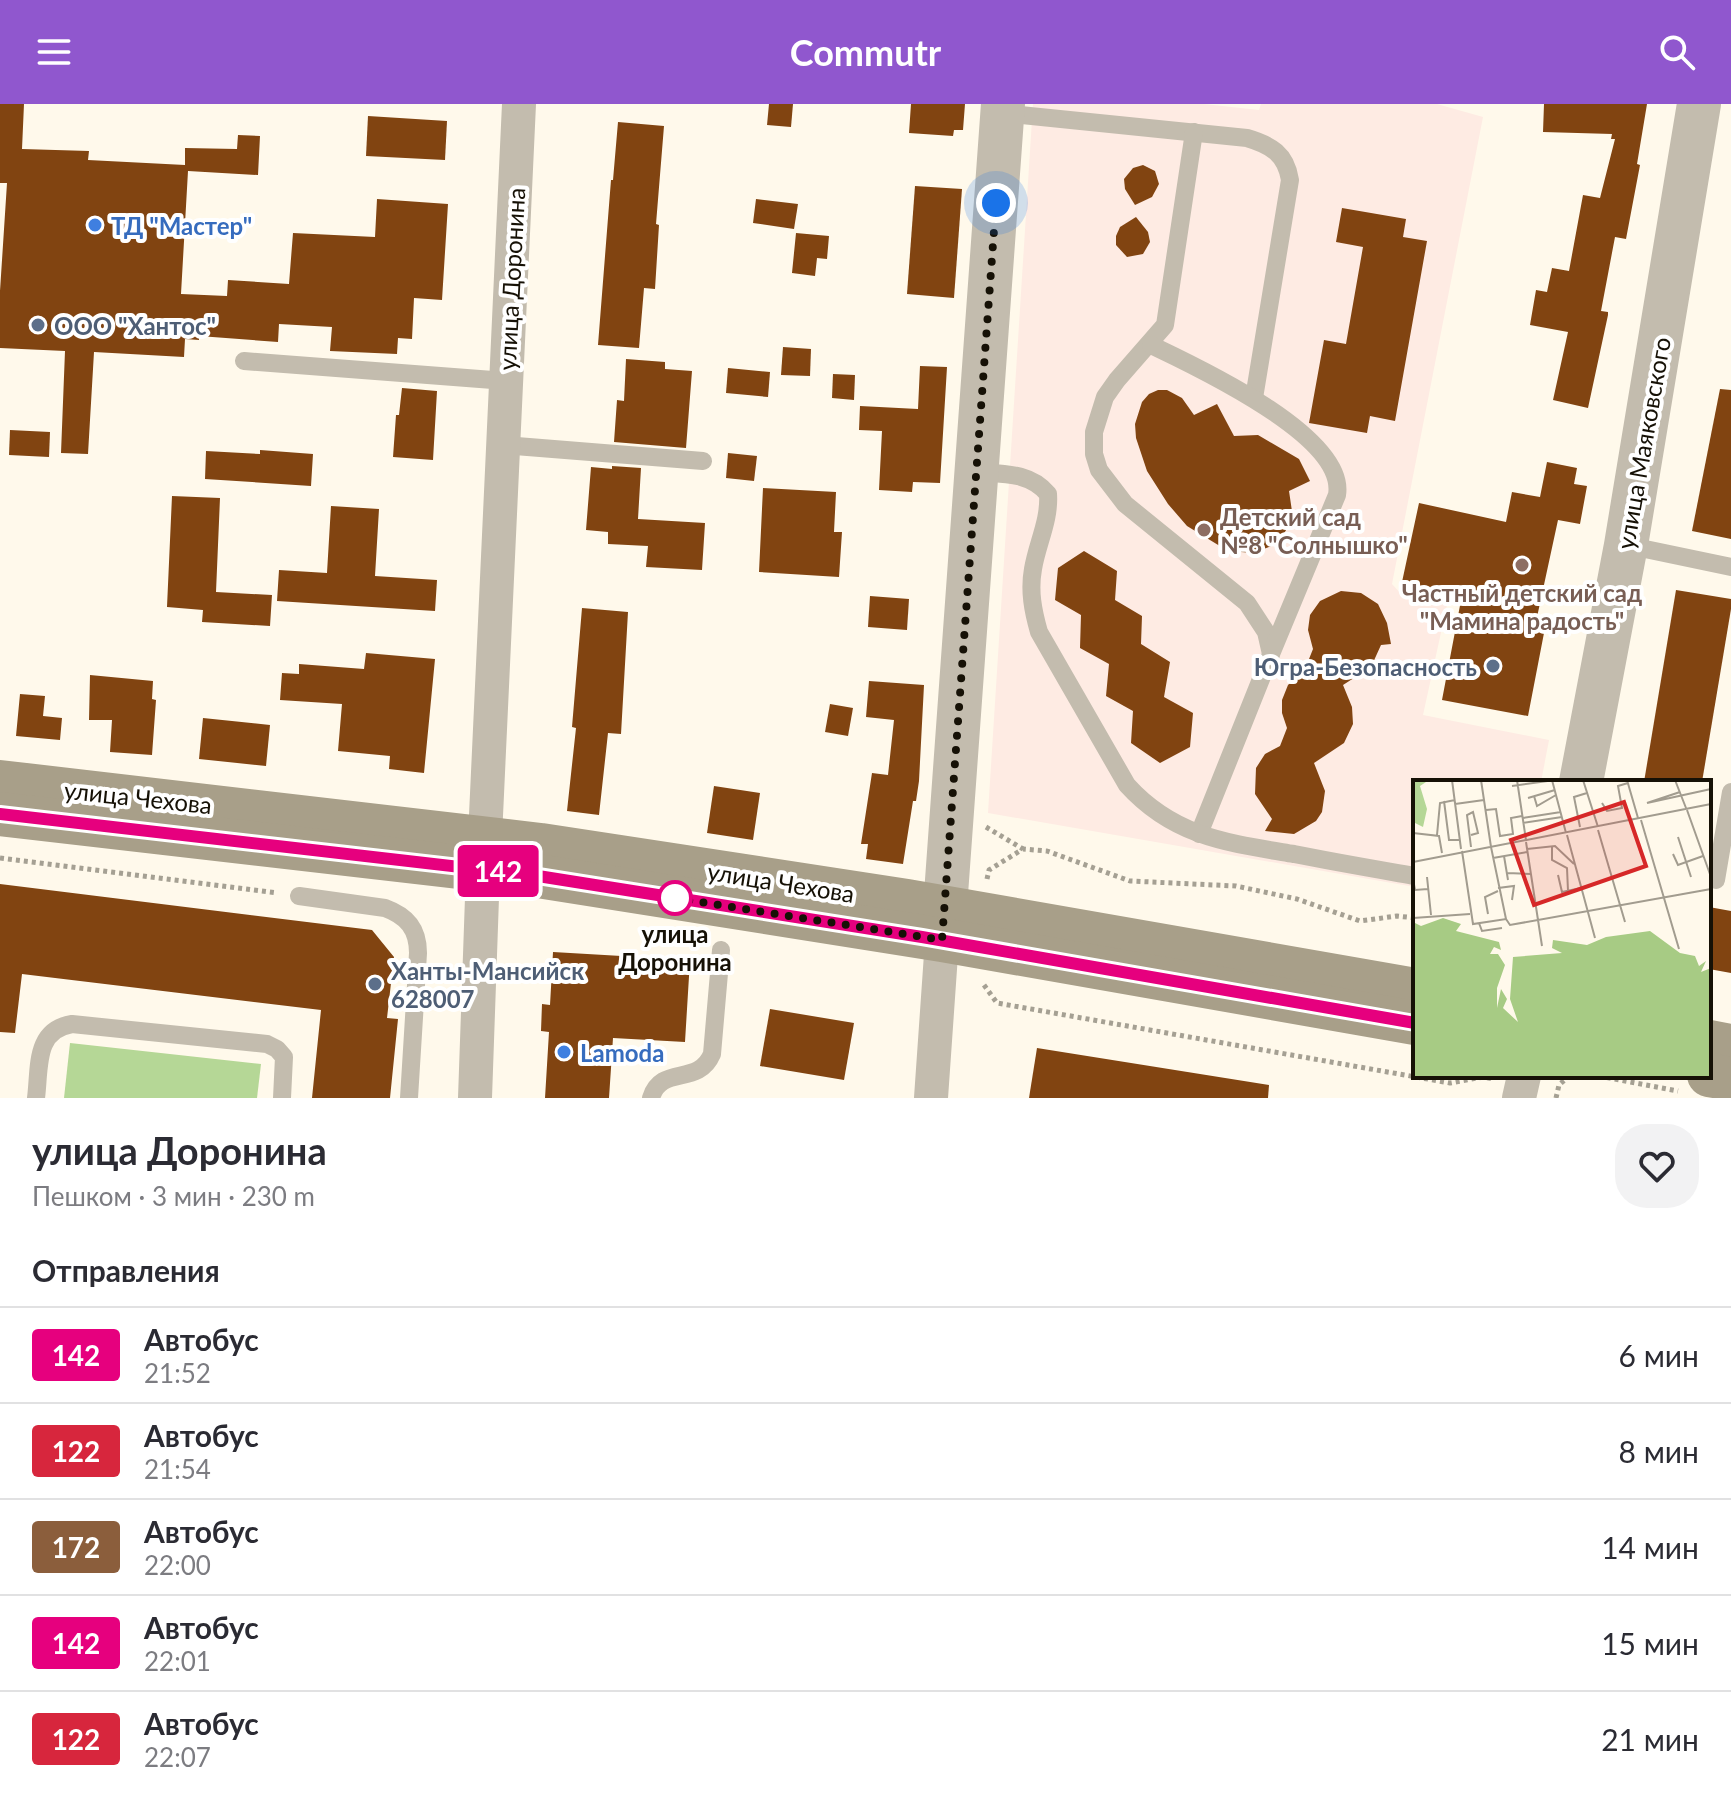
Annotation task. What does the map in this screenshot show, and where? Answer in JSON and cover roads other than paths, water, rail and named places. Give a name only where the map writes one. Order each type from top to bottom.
[{"type":"main road","name":"улица Чехова","points":[[0,782],[943,924],[1413,990]]},
{"type":"main road","name":"улица Чехова","points":[[0,814],[484,853]]},
{"type":"main road","name":"улица Чехова","points":[[943,924],[1413,1023]]},
{"type":"main road","points":[[1711,1042],[1731,1046]]},
{"type":"main road","points":[[1699,1084],[1731,1079]]},
{"type":"street","name":"улица Доронина","points":[[475,1098],[519,104]]},
{"type":"street","name":"улица Маяковского","points":[[1581,780],[1626,545],[1699,104]]},
{"type":"street","points":[[931,1098],[1002,108]]},
{"type":"lane","points":[[1002,108],[1247,138],[1263,143],[1282,155],[1290,180],[1254,398]]},
{"type":"lane","points":[[1194,132],[1169,313],[1151,345],[1117,380],[1101,406],[1094,432],[1094,454],[1099,470],[1125,504],[1247,603],[1259,619],[1271,654]]},
{"type":"lane","points":[[1151,345],[1220,378],[1289,424],[1328,461],[1339,485],[1199,834]]},
{"type":"lane","points":[[244,361],[506,381]]},
{"type":"lane","points":[[503,445],[703,461]]},
{"type":"lane","points":[[976,472],[1027,477],[1040,484],[1048,494],[1049,506],[1033,567],[1031,590],[1039,632],[1127,785],[1143,803],[1161,816],[1216,840],[1413,876]]},
{"type":"lane","points":[[1626,545],[1731,567]]},
{"type":"lane","points":[[1719,881],[1731,792]]},
{"type":"lane","points":[[299,896],[385,908],[397,912],[415,931],[418,953],[409,1098]]},
{"type":"lane","points":[[651,1098],[655,1086],[661,1081],[701,1071],[708,1064],[712,1054],[721,950]]},
{"type":"lane","points":[[36,1098],[43,1043],[59,1026],[72,1024],[267,1044],[284,1057],[282,1098]]},
{"type":"place","name":"ТД \"Мастер\"","points":[[95,225]]},
{"type":"place","name":"ООО \"Хантос\"","points":[[38,325]]},
{"type":"place","name":"Детский сад №8 \"Солнышко\"","points":[[1204,530]]},
{"type":"place","name":"Частный детский сад \"Мамина радость\"","points":[[1522,565]]},
{"type":"place","name":"Югра-Безопасность","points":[[1493,666]]},
{"type":"place","name":"улица Доронина","points":[[675,898]]},
{"type":"place","name":"Ханты-Мансийск 628007","points":[[375,984]]},
{"type":"place","name":"Lamoda","points":[[564,1052]]}]
